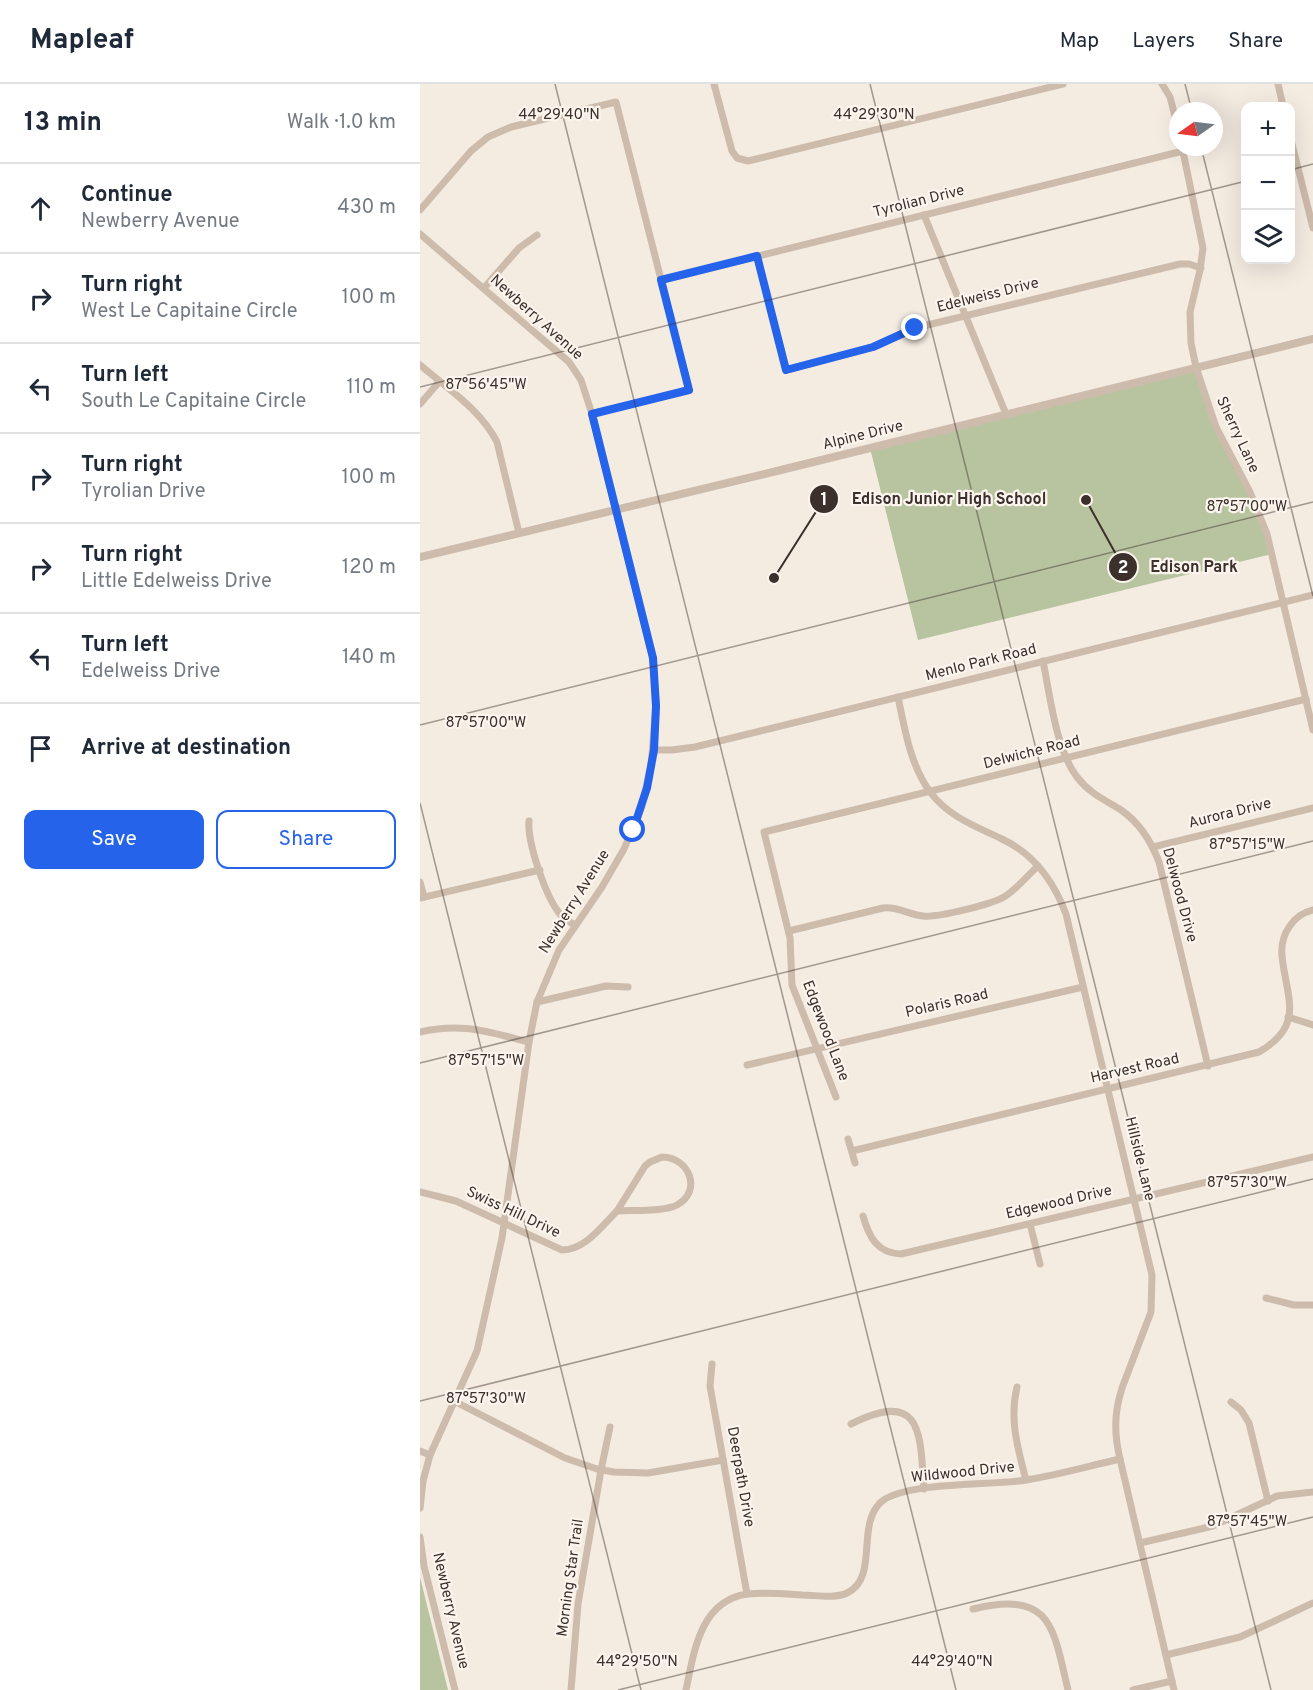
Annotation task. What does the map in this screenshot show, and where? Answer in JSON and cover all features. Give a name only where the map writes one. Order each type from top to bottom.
[{"type":"street","points":[[714,84],[731,149],[742,160],[750,160],[1063,84]]},
{"type":"street","points":[[1162,84],[1171,102]]},
{"type":"street","points":[[1278,84],[1282,102]]},
{"type":"street","points":[[420,210],[471,151],[488,137],[511,127],[616,102],[689,390],[592,414]]},
{"type":"street","name":"Tyrolian Drive","points":[[661,280],[1169,153]]},
{"type":"street","name":"Sherry Lane","points":[[1185,156],[1202,237],[1201,268],[1190,312],[1191,343],[1196,367],[1208,408],[1259,513],[1271,550],[1313,730]]},
{"type":"street","points":[[1295,156],[1313,228]]},
{"type":"street","points":[[924,215],[1006,414]]},
{"type":"street","name":"Newberry Avenue","points":[[420,234],[569,362],[581,380],[592,414],[653,658],[656,706],[654,750],[647,788],[629,840],[551,966],[537,1002],[529,1042],[504,1224],[477,1351],[430,1455],[423,1480],[420,1508]]},
{"type":"street","points":[[484,288],[519,248],[537,235]]},
{"type":"street","name":"Edelweiss Drive","points":[[757,256],[786,370],[873,347],[907,330],[966,315],[1180,264],[1201,268]]},
{"type":"street","name":"Alpine Drive","points":[[420,557],[1313,339]]},
{"type":"street","points":[[420,365],[480,416],[492,431],[497,442],[519,533]]},
{"type":"street","points":[[420,404],[440,382]]},
{"type":"street","name":"Menlo Park Road","points":[[654,750],[695,747],[1313,595]]},
{"type":"street","name":"Delwood Drive","points":[[1043,662],[1066,758],[1083,784],[1101,799],[1130,817],[1146,834],[1153,847],[1159,862],[1208,1066]]},
{"type":"street","name":"Hillside Lane","points":[[898,697],[910,752],[930,792],[957,818],[1015,846],[1038,866],[1061,900],[1152,1275],[1153,1299],[1148,1324],[1118,1401],[1115,1427],[1119,1459],[1174,1690]]},
{"type":"street","name":"Delwiche Road","points":[[765,832],[1306,699]]},
{"type":"street","name":"Aurora Drive","points":[[1153,847],[1313,808]]},
{"type":"street","points":[[529,821],[531,846],[556,910],[567,921],[575,925]]},
{"type":"street","name":"Edgewood Lane","points":[[765,832],[789,931],[792,985],[836,1097]]},
{"type":"street","points":[[789,931],[883,908],[897,908],[915,915],[928,916],[996,901],[1008,894],[1038,866]]},
{"type":"street","points":[[420,882],[422,898],[540,870]]},
{"type":"street","points":[[1313,910],[1293,920],[1282,947],[1290,997],[1288,1017],[1313,1025]]},
{"type":"street","points":[[537,1002],[606,986],[628,987]]},
{"type":"street","name":"Polaris Road","points":[[747,1065],[1083,987]]},
{"type":"street","name":"Harvest Road","points":[[852,1151],[1251,1055],[1266,1048],[1279,1035],[1288,1017]]},
{"type":"street","points":[[420,1032],[462,1026],[529,1042]]},
{"type":"street","points":[[849,1139],[855,1163]]},
{"type":"street","name":"Swiss Hill Drive","points":[[420,1192],[456,1202],[555,1249],[569,1250],[584,1243],[617,1211],[645,1166],[650,1162],[656,1158],[669,1157],[679,1161],[686,1168],[690,1178],[688,1192],[676,1205],[665,1208],[617,1211]]},
{"type":"street","name":"Edgewood Drive","points":[[863,1216],[873,1241],[882,1249],[894,1254],[905,1253],[1313,1157]]},
{"type":"street","points":[[1030,1224],[1040,1264]]},
{"type":"street","points":[[1266,1298],[1294,1305],[1313,1305]]},
{"type":"street","name":"Deerpath Drive","points":[[712,1364],[710,1386],[747,1594]]},
{"type":"street","points":[[1017,1387],[1013,1422],[1026,1480]]},
{"type":"street","points":[[454,1401],[565,1458],[601,1470],[631,1474],[648,1473],[723,1460]]},
{"type":"street","points":[[1231,1402],[1241,1410],[1249,1423],[1268,1501]]},
{"type":"street","points":[[851,1424],[871,1414],[887,1411],[900,1413],[911,1419],[920,1436],[924,1489]]},
{"type":"street","name":"Morning Star Trail","points":[[571,1690],[578,1604],[610,1427]]},
{"type":"street","points":[[420,1451],[430,1455]]},
{"type":"street","name":"Wildwood Drive","points":[[686,1690],[697,1640],[705,1622],[716,1609],[725,1603],[747,1594],[834,1596],[851,1591],[864,1573],[868,1526],[873,1511],[881,1502],[893,1495],[924,1489],[1026,1480],[1119,1459]]},
{"type":"street","points":[[1140,1543],[1213,1526],[1277,1496],[1313,1492]]},
{"type":"street","name":"Newberry Avenue","points":[[420,1537],[424,1566],[455,1690]]},
{"type":"street","points":[[1166,1655],[1240,1637],[1313,1603]]},
{"type":"street","points":[[973,1608],[995,1604],[1018,1604],[1035,1610],[1048,1621],[1052,1628],[1068,1690]]},
{"type":"street","points":[[1133,1690],[1172,1681]]},
{"type":"green space","points":[[1196,367],[1202,388],[1240,472],[1272,554],[918,640],[870,448]]},
{"type":"green space","points":[[420,1577],[448,1690],[420,1690]]},
{"type":"place","name":"Edison Park","points":[[1086,500]]},
{"type":"place","name":"Edison Junior High School","points":[[774,578]]},
{"type":"route","points":[[633,830],[647,788],[654,750],[656,706],[653,658],[592,414],[689,390],[661,280],[757,256],[786,370],[873,347],[915,328]]}]
